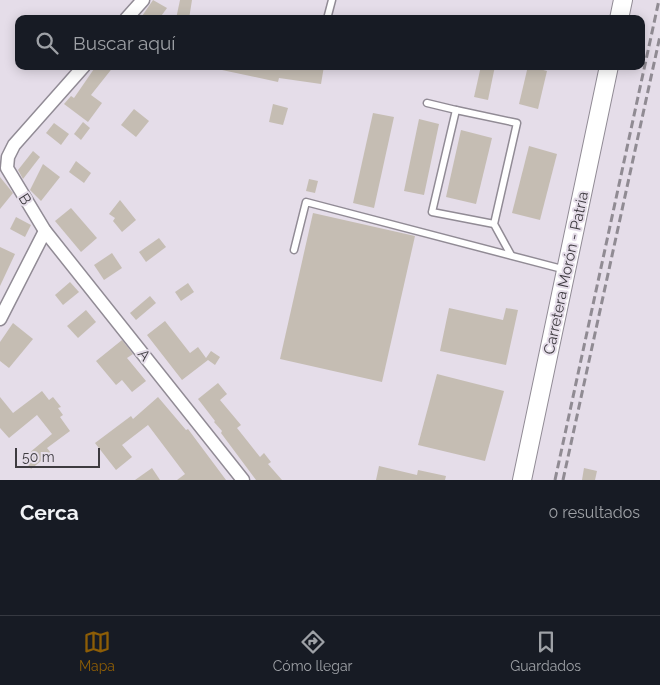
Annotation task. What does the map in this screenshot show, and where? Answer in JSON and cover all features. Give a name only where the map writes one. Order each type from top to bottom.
[{"type":"main road","points":[[620,15],[623,0]]},
{"type":"main road","name":"Carretera Morón - Patria","points":[[522,480],[608,70]]},
{"type":"street","points":[[130,15],[143,0]]},
{"type":"street","name":"B","points":[[45,230],[4,160],[14,145],[80,70]]},
{"type":"street","points":[[0,319],[45,230]]},
{"type":"street","name":"A","points":[[45,230],[243,480]]},
{"type":"lane","points":[[328,15],[332,0]]},
{"type":"lane","points":[[427,103],[517,123],[494,224],[511,255]]},
{"type":"lane","points":[[456,110],[432,212],[494,224]]},
{"type":"lane","points":[[294,250],[306,202],[567,270]]},
{"type":"building","points":[[153,0],[167,8],[162,15],[143,15]]},
{"type":"building","points":[[180,0],[192,0],[190,15],[177,15]]},
{"type":"building","points":[[93,70],[111,70],[91,95],[102,103],[88,122],[64,104],[71,96],[74,98]]},
{"type":"building","points":[[222,70],[323,70],[321,84],[279,78],[278,82]]},
{"type":"building","points":[[480,70],[494,70],[488,100],[474,97]]},
{"type":"building","points":[[527,70],[547,71],[538,109],[519,104]]},
{"type":"building","points":[[273,104],[288,108],[283,125],[269,122]]},
{"type":"building","points":[[134,109],[149,121],[136,137],[121,125]]},
{"type":"building","points":[[373,113],[394,117],[374,208],[353,203]]},
{"type":"building","points":[[419,119],[439,124],[424,195],[404,191]]},
{"type":"building","points":[[83,122],[90,128],[81,140],[74,134]]},
{"type":"building","points":[[54,123],[69,134],[61,145],[46,133]]},
{"type":"building","points":[[461,130],[492,138],[476,204],[446,197]]},
{"type":"building","points":[[529,146],[557,154],[540,220],[512,213]]},
{"type":"building","points":[[33,151],[40,157],[23,179],[18,170]]},
{"type":"building","points":[[76,161],[91,173],[84,183],[69,172]]},
{"type":"building","points":[[43,164],[60,177],[41,201],[30,190]]},
{"type":"building","points":[[0,177],[13,193],[0,209]]},
{"type":"building","points":[[309,179],[318,181],[315,193],[306,191]]},
{"type":"building","points":[[120,200],[136,220],[122,232],[113,221],[115,218],[109,214]]},
{"type":"building","points":[[71,208],[97,238],[81,252],[55,221]]},
{"type":"building","points":[[313,213],[415,236],[382,382],[280,359]]},
{"type":"building","points":[[16,217],[31,225],[25,237],[10,229]]},
{"type":"building","points":[[159,238],[166,247],[146,262],[139,252]]},
{"type":"building","points":[[0,247],[15,254],[0,286]]},
{"type":"building","points":[[112,253],[122,268],[104,280],[94,265]]},
{"type":"building","points":[[70,282],[79,292],[63,305],[55,295]]},
{"type":"building","points":[[188,283],[194,292],[181,301],[175,292]]},
{"type":"building","points":[[150,296],[156,303],[136,320],[130,313]]},
{"type":"building","points":[[449,308],[503,320],[506,308],[518,310],[506,365],[440,351]]},
{"type":"building","points":[[86,310],[96,322],[78,338],[67,326]]},
{"type":"building","points":[[165,321],[190,353],[198,347],[206,358],[211,351],[220,357],[215,365],[208,360],[182,380],[147,335]]},
{"type":"building","points":[[13,323],[33,339],[9,368],[0,361],[0,342]]},
{"type":"building","points":[[122,340],[133,354],[127,358],[146,381],[132,392],[122,380],[116,385],[96,361]]},
{"type":"building","points":[[437,374],[504,391],[485,461],[418,445]]},
{"type":"building","points":[[218,383],[227,394],[220,400],[241,425],[237,428],[260,457],[264,453],[271,462],[268,464],[282,480],[256,480],[198,399]]},
{"type":"building","points":[[42,391],[49,400],[53,397],[61,407],[58,408],[63,415],[60,417],[70,431],[47,448],[51,453],[31,469],[23,458],[52,434],[37,415],[9,438],[0,428],[0,397],[13,413]]},
{"type":"building","points":[[158,397],[186,430],[188,429],[226,480],[177,480],[185,474],[148,425],[122,445],[132,457],[116,470],[95,443],[131,416],[133,419]]},
{"type":"building","points":[[379,466],[417,475],[418,470],[446,476],[445,480],[376,480]]},
{"type":"building","points":[[152,468],[160,480],[135,480]]},
{"type":"building","points":[[584,468],[597,471],[595,480],[582,480]]},
{"type":"railway","points":[[645,65],[659,0]]},
{"type":"railway","points":[[563,480],[660,36]]},
{"type":"railway","points":[[555,480],[644,70]]}]
